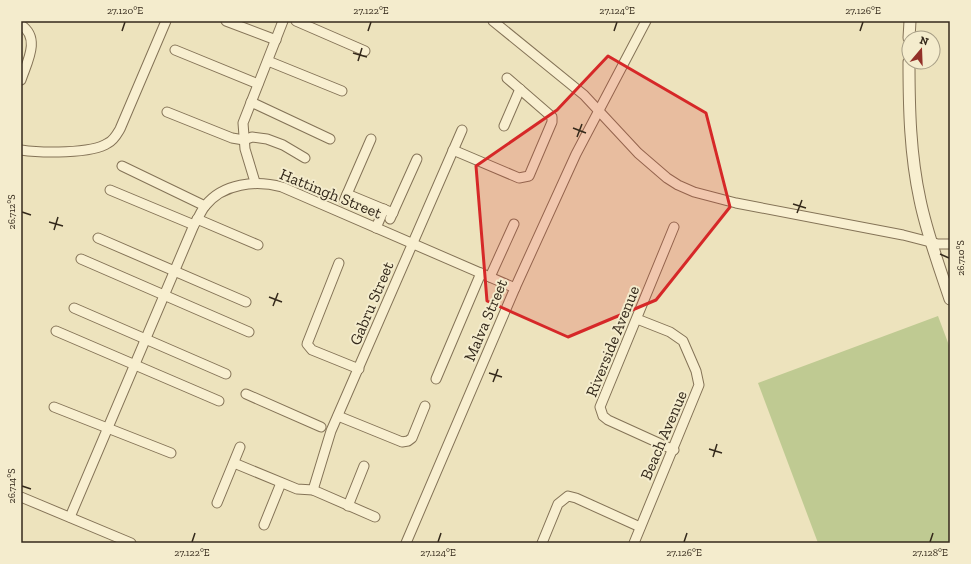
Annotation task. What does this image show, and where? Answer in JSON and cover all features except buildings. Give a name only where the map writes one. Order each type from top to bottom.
[{"type":"street","points":[[21,150],[38,152],[87,149],[104,146],[112,141],[120,129],[166,21]]},
{"type":"street","points":[[226,21],[276,40]]},
{"type":"street","points":[[255,182],[244,140],[243,123],[283,21]]},
{"type":"street","points":[[296,21],[365,51]]},
{"type":"street","points":[[492,21],[584,95],[638,153],[654,167],[672,181],[694,192],[790,215],[930,241],[938,244],[950,244]]},
{"type":"street","name":"Malva Street","points":[[406,543],[516,288],[576,154],[646,21]]},
{"type":"street","points":[[21,25],[26,29],[32,42],[21,80]]},
{"type":"street","points":[[175,50],[258,84]]},
{"type":"street","points":[[268,61],[342,91]]},
{"type":"street","points":[[909,70],[909,116],[914,163],[920,198],[930,241],[950,299]]},
{"type":"street","points":[[453,150],[519,178],[529,176],[552,122],[552,117],[507,78]]},
{"type":"street","points":[[504,126],[520,89]]},
{"type":"street","points":[[251,102],[330,139]]},
{"type":"street","points":[[167,112],[219,133],[244,140],[260,137],[267,139],[283,145],[305,158]]},
{"type":"street","name":"Gabru Street","points":[[313,490],[326,429],[338,416],[462,130]]},
{"type":"street","points":[[371,139],[345,198],[384,209],[392,216],[417,159]]},
{"type":"street","points":[[122,166],[205,206]]},
{"type":"street","name":"Hattingh Street","points":[[70,517],[196,222],[205,206],[213,199],[231,188],[255,182],[267,183],[282,187],[516,288]]},
{"type":"street","points":[[110,190],[258,245]]},
{"type":"street","points":[[376,228],[384,209]]},
{"type":"street","points":[[490,277],[514,224]]},
{"type":"street","name":"Riverside Avenue","points":[[674,227],[637,319],[600,402],[601,412],[608,420],[674,450]]},
{"type":"street","points":[[98,238],[246,302]]},
{"type":"street","points":[[82,259],[164,296],[250,332]]},
{"type":"street","points":[[338,263],[307,344],[316,352],[359,369]]},
{"type":"street","points":[[436,379],[481,273]]},
{"type":"street","points":[[74,308],[226,374]]},
{"type":"street","name":"Beach Avenue","points":[[634,543],[699,388],[698,377],[683,340],[670,332],[637,319]]},
{"type":"street","points":[[56,331],[219,401]]},
{"type":"street","points":[[246,394],[326,429]]},
{"type":"street","points":[[54,406],[171,454]]},
{"type":"street","points":[[338,416],[402,442],[408,441],[412,438],[425,406]]},
{"type":"street","points":[[217,503],[240,447]]},
{"type":"street","points":[[234,463],[297,489],[313,490],[375,517]]},
{"type":"street","points":[[348,506],[364,466]]},
{"type":"street","points":[[264,525],[281,483]]},
{"type":"street","points":[[542,543],[558,504],[568,496],[576,498],[640,527]]},
{"type":"street","points":[[21,497],[131,543]]},
{"type":"highlighted area","points":[[608,56],[706,113],[730,207],[656,300],[568,337],[487,301],[476,166],[557,110]]},
{"type":"green space","points":[[938,316],[950,348],[950,543],[818,543],[758,383]]}]
